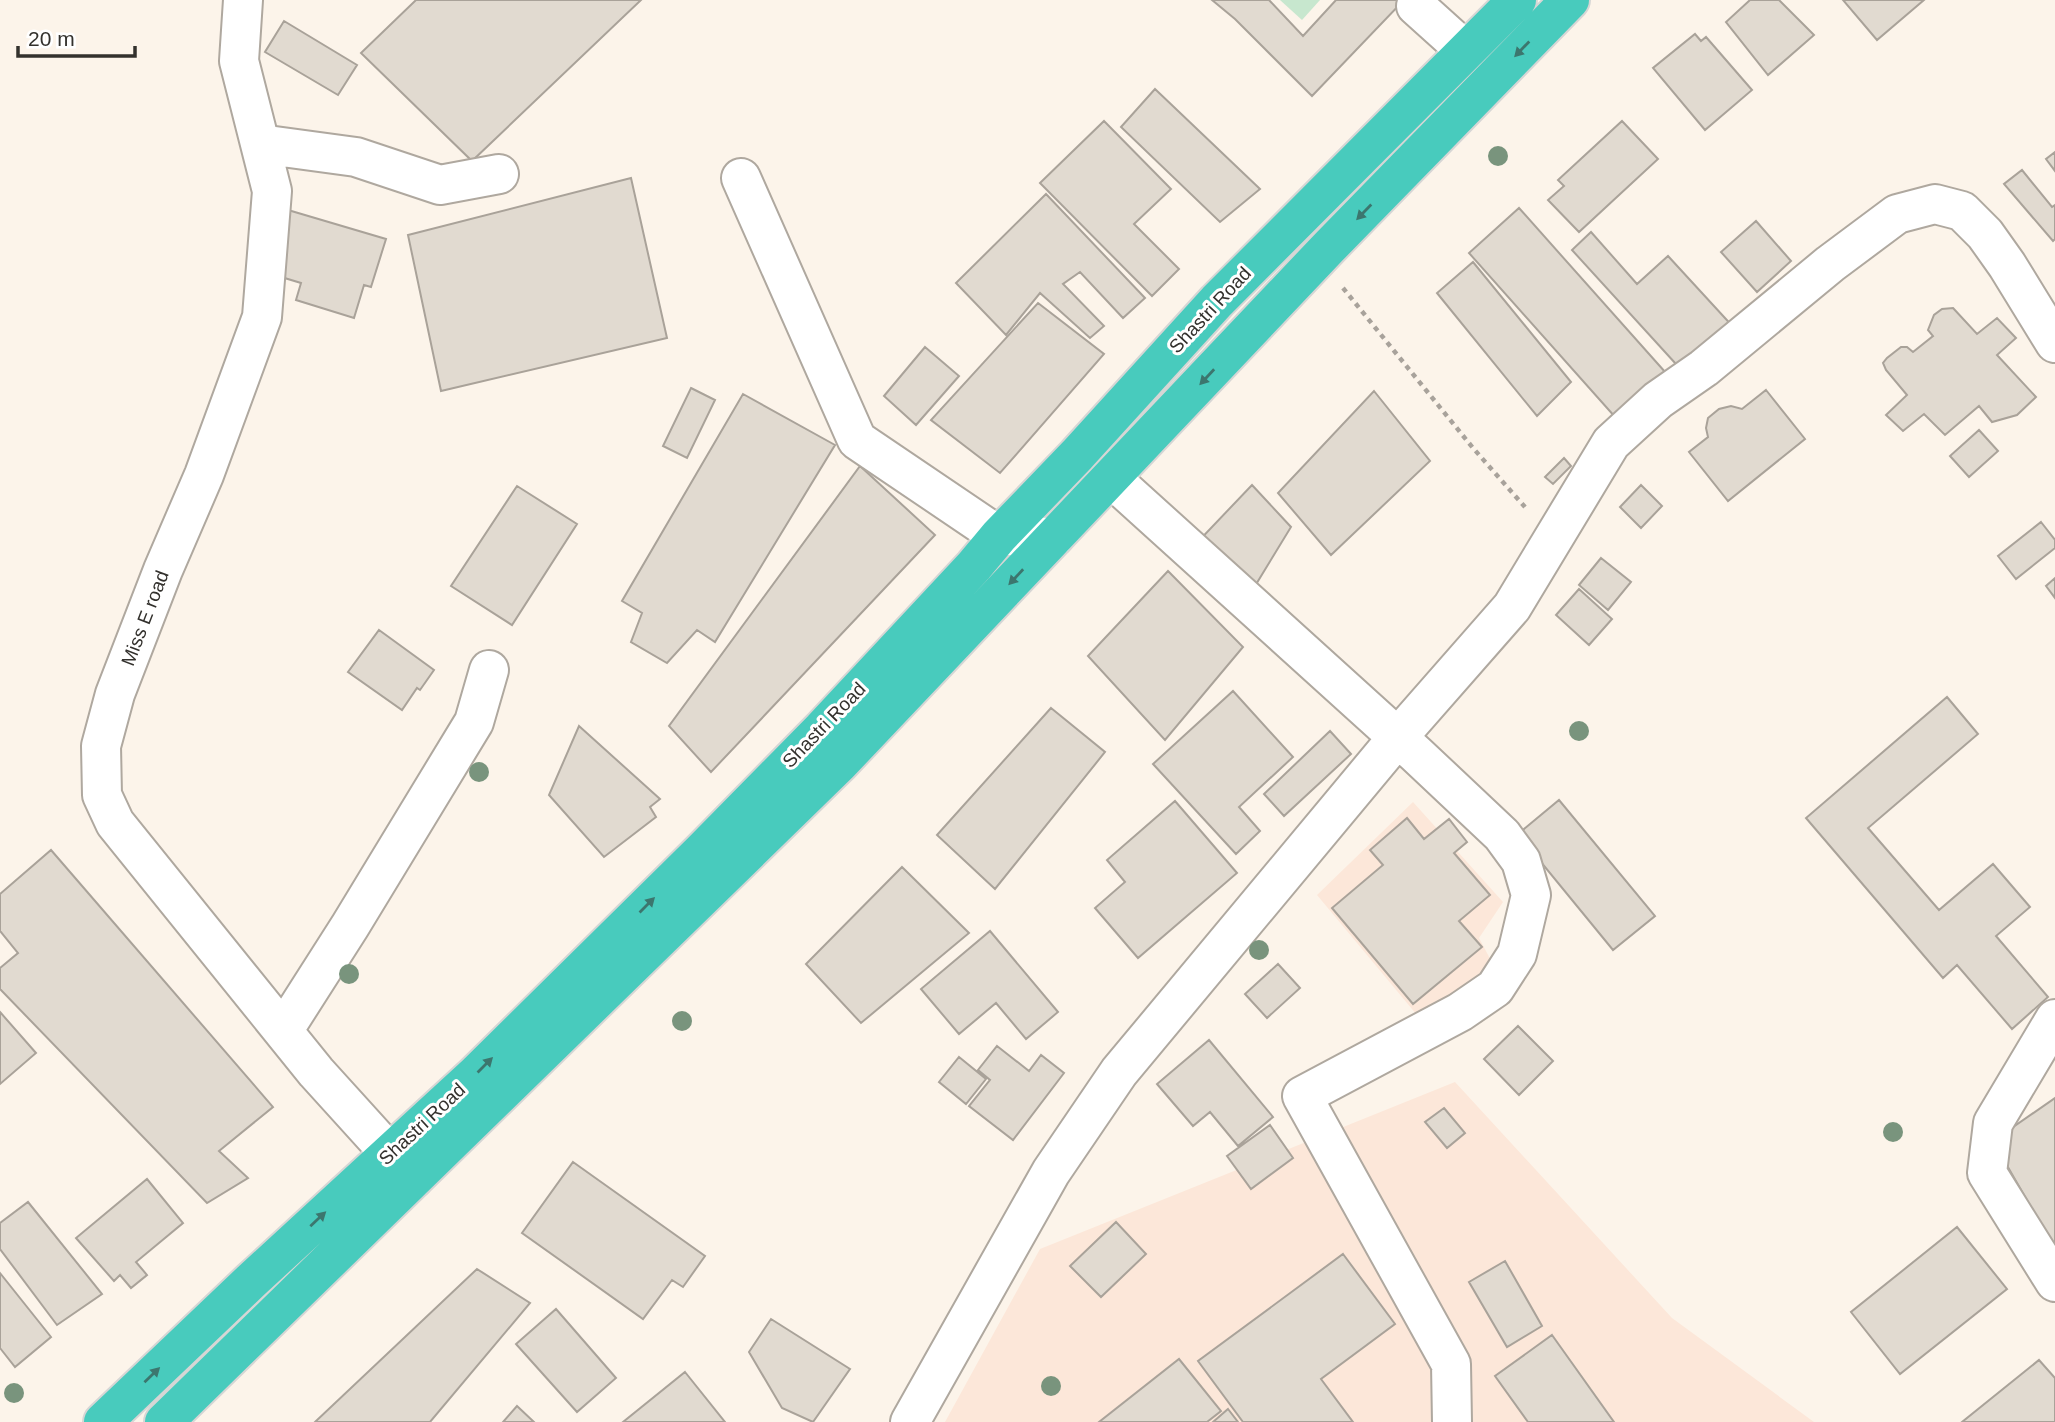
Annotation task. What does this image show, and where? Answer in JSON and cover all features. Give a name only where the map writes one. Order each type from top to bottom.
[{"type":"highway","name":"Shastri Road","points":[[103,1422],[251,1281],[402,1167],[475,1075],[822,729],[1217,301],[1517,0]]},
{"type":"highway","name":"Shastri Road","points":[[164,1422],[402,1167],[839,764],[1318,259],[1570,0]]},
{"type":"street","name":"Miss E road","points":[[243,0],[239,61],[272,191],[262,317],[204,475],[163,570],[115,694],[101,746],[102,795],[115,823],[316,1072],[402,1167]]},
{"type":"street","points":[[1416,6],[1466,51]]},
{"type":"street","points":[[260,144],[356,157],[440,185],[499,174]]},
{"type":"street","points":[[741,178],[857,440],[999,536],[1054,537]]},
{"type":"street","points":[[911,1422],[1051,1172],[1119,1072],[1398,737],[1512,607],[1611,443],[1658,400],[1704,368],[1830,264],[1897,214],[1935,204],[1962,211],[1985,234],[2055,344]]},
{"type":"street","points":[[1111,478],[1398,737],[1502,835],[1521,861],[1531,895],[1517,954],[1495,988],[1460,1012],[1302,1096],[1451,1364],[1452,1422]]},
{"type":"street","points":[[283,1031],[474,722],[489,670]]},
{"type":"street","points":[[2055,1019],[1993,1123],[1987,1173],[2055,1282]]},
{"type":"path","points":[[1318,259],[1473,448],[1554,539]]},
{"type":"shaded area","points":[[1413,802],[1503,902],[1479,938],[1495,968],[1417,1015],[1317,895]]},
{"type":"shaded area","points":[[1455,1082],[1672,1318],[1814,1422],[945,1422],[1040,1249]]},
{"type":"green space","points":[[1280,0],[1320,0],[1302,20]]},
{"type":"building","points":[[416,0],[641,0],[472,161],[361,53]]},
{"type":"building","points":[[1212,0],[1269,0],[1303,36],[1336,0],[1404,0],[1312,96],[1235,19]]},
{"type":"building","points":[[1750,0],[1779,0],[1814,35],[1768,75],[1726,22]]},
{"type":"building","points":[[1843,0],[1924,0],[1877,40]]},
{"type":"building","points":[[284,21],[357,65],[338,95],[265,52]]},
{"type":"building","points":[[1695,34],[1701,41],[1706,37],[1752,90],[1705,130],[1653,68]]},
{"type":"building","points":[[1155,89],[1260,189],[1220,222],[1121,127]]},
{"type":"building","points":[[1104,121],[1171,189],[1134,224],[1179,269],[1152,296],[1040,183]]},
{"type":"building","points":[[1622,121],[1658,159],[1579,232],[1548,200],[1564,186],[1558,180]]},
{"type":"building","points":[[2055,152],[2055,171],[2046,159]]},
{"type":"building","points":[[2022,170],[2052,207],[2055,205],[2053,241],[2004,184]]},
{"type":"building","points":[[631,178],[667,338],[441,391],[408,235]]},
{"type":"building","points":[[1046,194],[1145,298],[1123,318],[1080,272],[1063,284],[1104,326],[1090,338],[1040,293],[1006,335],[956,283]]},
{"type":"building","points":[[1519,208],[1674,382],[1624,427],[1469,253]]},
{"type":"building","points":[[288,210],[386,239],[371,287],[364,285],[354,318],[296,300],[301,283],[268,273]]},
{"type":"building","points":[[1756,221],[1791,261],[1757,292],[1721,252]]},
{"type":"building","points":[[1591,232],[1637,284],[1668,256],[1736,330],[1686,375],[1572,250]]},
{"type":"building","points":[[1473,262],[1571,382],[1537,416],[1437,293]]},
{"type":"building","points":[[1038,303],[1104,354],[1000,473],[931,420]]},
{"type":"building","points":[[1953,308],[1977,334],[1997,318],[2016,338],[1997,355],[2036,397],[2017,415],[1992,422],[1979,406],[1945,435],[1924,414],[1903,431],[1886,415],[1907,395],[1883,363],[1901,347],[1907,347],[1913,352],[1933,336],[1928,330],[1934,315],[1942,309]]},
{"type":"building","points":[[925,347],[959,376],[916,425],[884,396]]},
{"type":"building","points":[[691,388],[715,400],[687,458],[663,446]]},
{"type":"building","points":[[1766,390],[1805,439],[1728,501],[1689,452],[1708,437],[1708,418],[1719,409],[1731,406],[1742,409]]},
{"type":"building","points":[[1374,391],[1430,461],[1331,555],[1278,493]]},
{"type":"building","points":[[743,394],[835,445],[715,642],[697,630],[667,663],[631,642],[642,613],[622,601]]},
{"type":"building","points":[[1979,430],[1998,451],[1969,477],[1950,456]]},
{"type":"building","points":[[1564,458],[1571,466],[1553,484],[1545,477]]},
{"type":"building","points":[[860,466],[935,535],[711,772],[669,726]]},
{"type":"building","points":[[1252,485],[1291,527],[1244,604],[1191,549]]},
{"type":"building","points":[[1641,485],[1662,506],[1641,528],[1620,507]]},
{"type":"building","points":[[517,486],[577,524],[512,625],[451,586]]},
{"type":"building","points":[[2041,522],[2055,540],[2055,548],[2016,579],[1998,556]]},
{"type":"building","points":[[1601,558],[1631,582],[1608,610],[1579,585]]},
{"type":"building","points":[[1168,571],[1243,647],[1165,740],[1088,656]]},
{"type":"building","points":[[2055,578],[2055,598],[2046,586]]},
{"type":"building","points":[[1579,589],[1612,619],[1589,645],[1556,615]]},
{"type":"building","points":[[379,630],[434,670],[402,710],[348,672]]},
{"type":"building","points":[[1233,691],[1293,757],[1239,807],[1260,831],[1236,854],[1153,764]]},
{"type":"building","points":[[1947,697],[1978,734],[1868,828],[1939,910],[1993,864],[2030,907],[1996,936],[2048,997],[2012,1029],[1957,965],[1943,978],[1806,818]]},
{"type":"building","points":[[1051,708],[1105,752],[995,889],[937,835]]},
{"type":"building","points":[[579,726],[660,799],[650,807],[656,817],[604,857],[549,795]]},
{"type":"building","points":[[1330,731],[1351,754],[1284,816],[1264,794]]},
{"type":"building","points":[[1559,800],[1655,916],[1613,950],[1518,834]]},
{"type":"building","points":[[1175,801],[1237,873],[1138,958],[1095,908],[1125,882],[1107,860]]},
{"type":"building","points":[[1407,818],[1424,839],[1449,819],[1467,842],[1454,853],[1490,895],[1459,921],[1482,947],[1413,1004],[1332,908],[1383,865],[1370,850]]},
{"type":"building","points":[[51,850],[273,1107],[219,1151],[248,1178],[207,1203],[0,989],[0,968],[18,953],[0,931],[0,894]]},
{"type":"building","points":[[902,867],[969,933],[861,1023],[806,964]]},
{"type":"building","points":[[990,931],[1058,1012],[1026,1039],[996,1003],[959,1034],[921,989]]},
{"type":"building","points":[[1278,964],[1300,988],[1267,1018],[1245,994]]},
{"type":"building","points":[[0,1012],[36,1053],[0,1084]]},
{"type":"building","points":[[1518,1026],[1553,1061],[1519,1095],[1484,1059]]},
{"type":"building","points":[[1209,1040],[1273,1117],[1238,1146],[1210,1112],[1193,1126],[1157,1084]]},
{"type":"building","points":[[997,1046],[1029,1071],[1041,1055],[1064,1073],[1013,1140],[969,1106],[990,1080],[978,1070]]},
{"type":"building","points":[[959,1057],[986,1079],[966,1104],[939,1082]]},
{"type":"building","points":[[2055,1098],[2055,1249],[1993,1141]]},
{"type":"building","points":[[1444,1108],[1465,1133],[1447,1148],[1425,1122]]},
{"type":"building","points":[[1270,1125],[1293,1158],[1251,1189],[1227,1156]]},
{"type":"building","points":[[573,1162],[705,1256],[683,1287],[672,1280],[643,1319],[522,1233]]},
{"type":"building","points":[[147,1179],[183,1223],[136,1262],[147,1275],[131,1288],[120,1275],[114,1281],[76,1238]]},
{"type":"building","points":[[28,1202],[102,1294],[57,1325],[0,1249],[0,1223]]},
{"type":"building","points":[[1116,1222],[1146,1254],[1101,1297],[1070,1266]]},
{"type":"building","points":[[1957,1227],[2007,1289],[1900,1374],[1851,1312]]},
{"type":"building","points":[[1343,1254],[1395,1324],[1321,1379],[1353,1422],[1243,1422],[1198,1361]]},
{"type":"building","points":[[1505,1261],[1542,1326],[1507,1347],[1469,1282]]},
{"type":"building","points":[[477,1269],[530,1303],[430,1422],[315,1422]]},
{"type":"building","points":[[0,1273],[51,1337],[15,1367],[0,1348]]},
{"type":"building","points":[[556,1309],[616,1378],[577,1412],[516,1344]]},
{"type":"building","points":[[771,1319],[850,1369],[813,1422],[782,1408],[749,1352]]},
{"type":"building","points":[[1552,1335],[1614,1422],[1528,1422],[1495,1376]]},
{"type":"building","points":[[1179,1359],[1221,1411],[1207,1422],[1099,1422]]},
{"type":"building","points":[[2039,1360],[2055,1378],[2055,1422],[1962,1422]]},
{"type":"building","points":[[685,1372],[725,1422],[623,1422]]},
{"type":"building","points":[[517,1406],[534,1422],[503,1422]]},
{"type":"building","points":[[1228,1409],[1238,1422],[1213,1422]]}]
